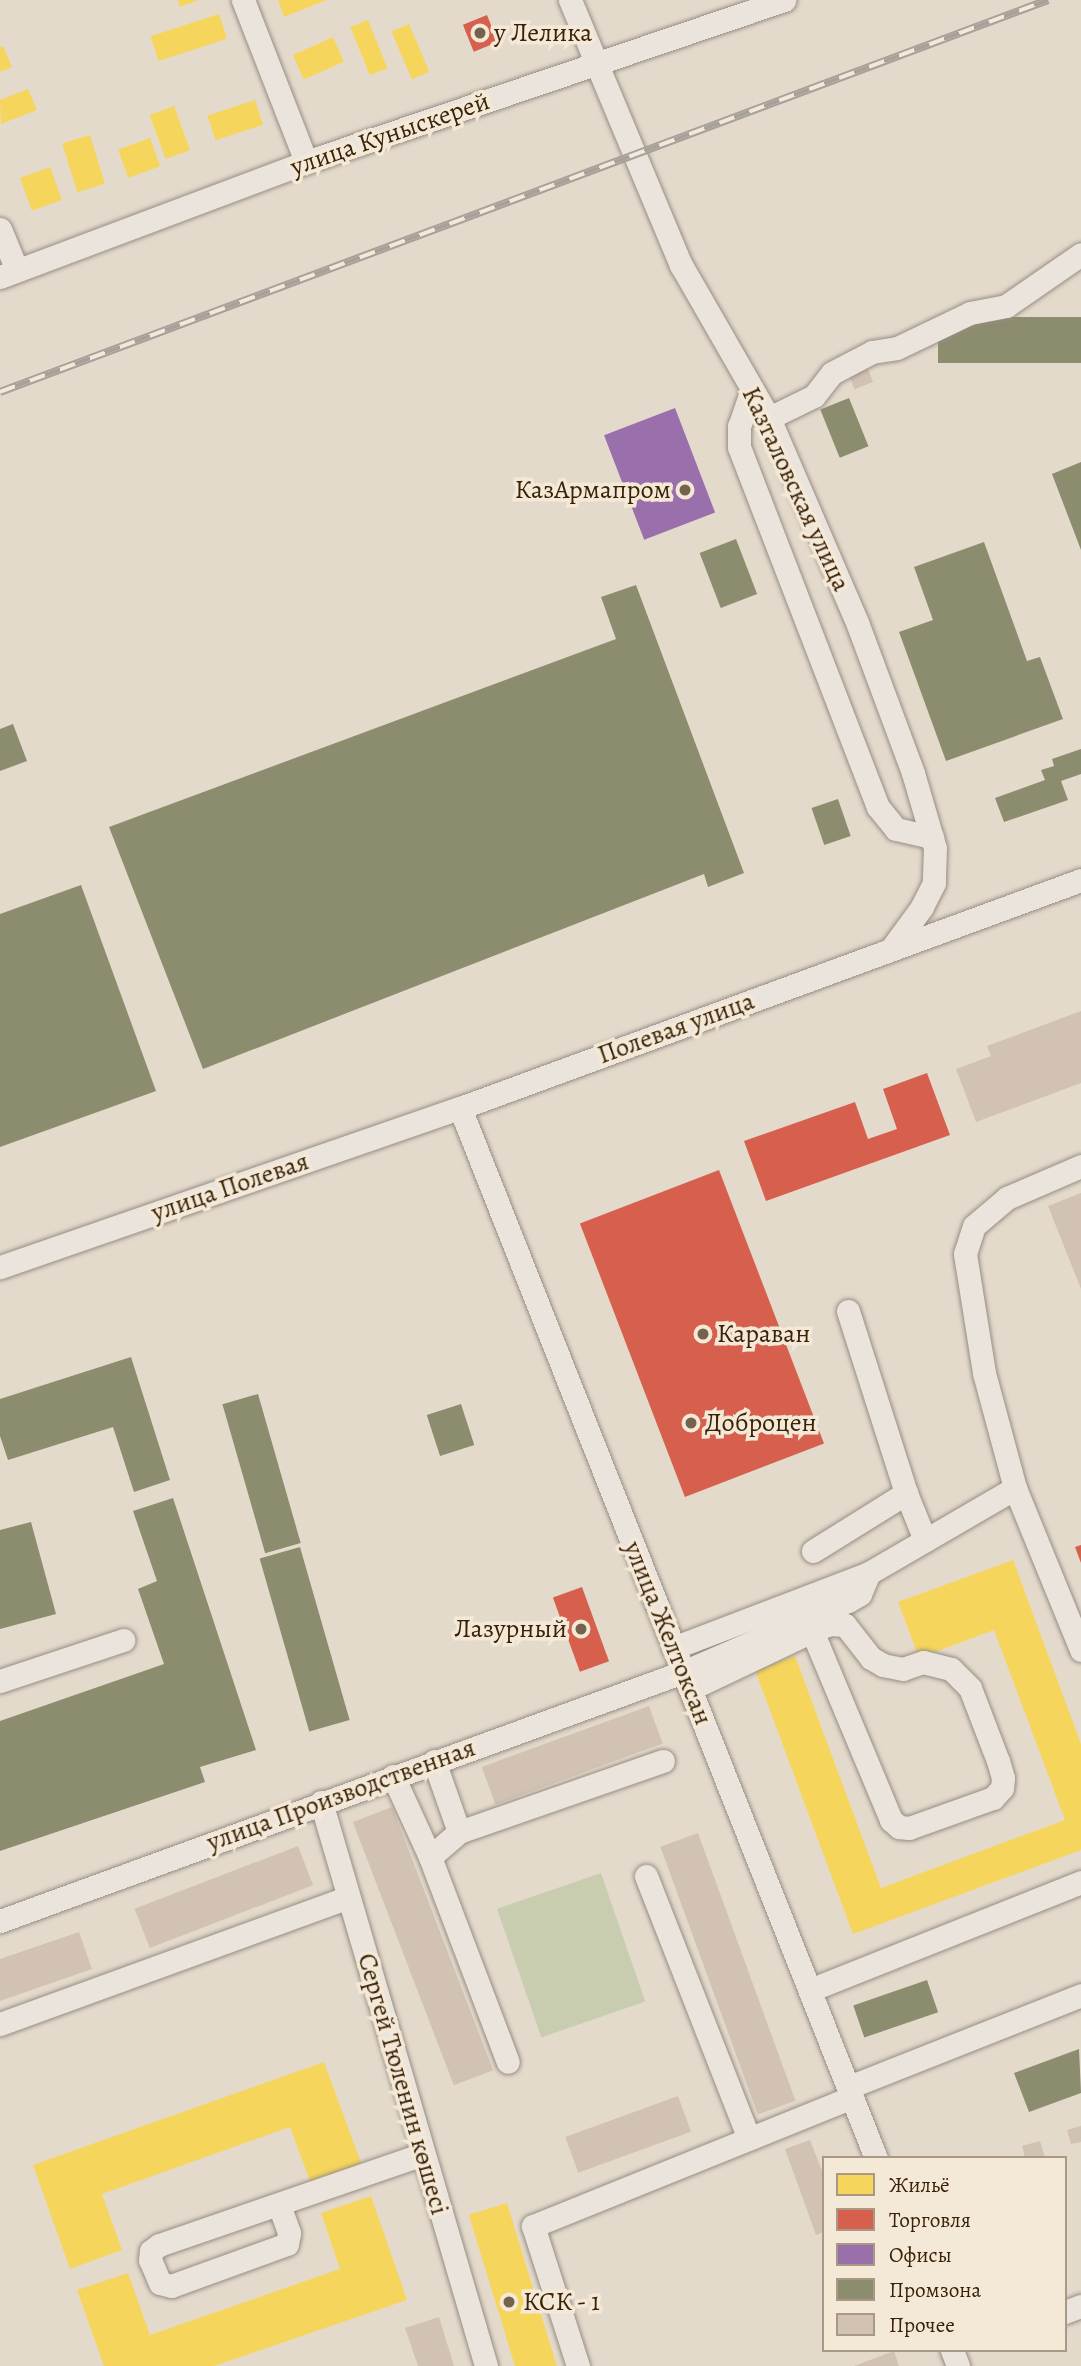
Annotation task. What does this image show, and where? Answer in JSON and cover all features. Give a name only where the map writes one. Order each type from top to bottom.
[{"type":"street","points":[[243,0],[306,162]]},
{"type":"street","name":"Казталовская улица","points":[[570,0],[595,66],[681,265],[769,418],[858,625],[913,773],[935,848],[934,883],[922,907],[892,948]]},
{"type":"street","name":"улица Куныскерей","points":[[8,274],[306,162],[784,0]]},
{"type":"street","points":[[0,229],[8,274]]},
{"type":"street","points":[[769,418],[814,396],[832,373],[872,352],[897,348],[970,313],[1006,306],[1081,254]]},
{"type":"street","points":[[752,389],[740,426],[739,447],[878,807],[896,829],[932,837]]},
{"type":"street","points":[[892,948],[1081,880]]},
{"type":"street","name":"Полевая улица","points":[[460,1108],[892,948]]},
{"type":"street","name":"улица Полевая","points":[[0,1266],[460,1108]]},
{"type":"street","name":"улица Желтоксан","points":[[460,1108],[875,2156]]},
{"type":"street","points":[[1081,1166],[1007,1198],[974,1226],[965,1254],[984,1373],[1015,1489],[1034,1529],[1081,1650]]},
{"type":"street","points":[[848,1311],[906,1493],[925,1540]]},
{"type":"street","points":[[673,1648],[869,1573],[1015,1489]]},
{"type":"street","points":[[813,1551],[906,1493]]},
{"type":"street","points":[[686,1680],[860,1594],[869,1573]]},
{"type":"street","points":[[686,1680],[812,1631],[830,1624],[845,1625],[871,1658],[883,1665],[903,1669],[923,1662],[951,1669],[970,1688],[998,1761],[1003,1778],[1002,1788],[993,1798],[909,1828],[899,1826],[891,1820],[812,1631]]},
{"type":"street","points":[[0,1681],[123,1640]]},
{"type":"street","name":"улица Производственная","points":[[0,1921],[435,1761],[686,1680]]},
{"type":"street","points":[[435,1761],[459,1832]]},
{"type":"street","points":[[430,1857],[459,1832],[663,1761]]},
{"type":"street","points":[[393,1776],[430,1857],[508,2062]]},
{"type":"street","name":"Сергей Тюленин көшесі","points":[[321,1802],[486,2366]]},
{"type":"street","points":[[646,1876],[749,2139]]},
{"type":"street","points":[[810,1990],[1081,1882]]},
{"type":"street","points":[[0,2024],[348,1897]]},
{"type":"street","points":[[578,2366],[533,2226],[749,2139],[850,2092],[1081,1995]]},
{"type":"street","points":[[279,2205],[289,2234],[286,2244],[171,2286],[160,2283],[150,2260],[154,2248],[424,2154]]},
{"type":"green space","points":[[601,1873],[645,2002],[541,2037],[497,1909]]},
{"type":"building: Жильё","points":[[178,0],[198,0],[180,7]]},
{"type":"building: Жильё","points":[[278,0],[327,0],[284,17]]},
{"type":"building: Жильё","points":[[219,14],[227,39],[159,61],[151,36]]},
{"type":"building: Жильё","points":[[368,20],[387,68],[370,75],[350,27]]},
{"type":"building: Жильё","points":[[409,24],[429,72],[412,79],[392,31]]},
{"type":"building: Жильё","points":[[333,37],[344,62],[304,80],[293,55]]},
{"type":"building: Жильё","points":[[3,46],[12,67],[0,72],[0,47]]},
{"type":"building: Жильё","points":[[28,89],[37,110],[1,124],[0,100]]},
{"type":"building: Жильё","points":[[255,100],[263,125],[215,140],[207,115]]},
{"type":"building: Жильё","points":[[174,106],[190,150],[166,159],[150,115]]},
{"type":"building: Жильё","points":[[90,135],[105,184],[77,192],[62,143]]},
{"type":"building: Жильё","points":[[150,138],[160,166],[128,178],[118,150]]},
{"type":"building: Жильё","points":[[50,167],[62,200],[32,211],[20,178]]},
{"type":"building: Жильё","points":[[1013,1560],[1081,1744],[1081,1850],[853,1934],[755,1670],[795,1656],[881,1888],[1065,1820],[994,1630],[919,1658],[898,1602]]},
{"type":"building: Жильё","points":[[324,2062],[364,2171],[313,2189],[290,2127],[102,2194],[122,2250],[70,2269],[33,2165]]},
{"type":"building: Жильё","points":[[371,2196],[407,2300],[214,2366],[104,2366],[77,2290],[128,2273],[150,2335],[340,2269],[321,2213]]},
{"type":"building: Жильё","points":[[507,2203],[557,2366],[515,2366],[469,2215]]},
{"type":"building: Торговля","name":"у Лелика","points":[[487,15],[498,42],[474,52],[463,25]]},
{"type":"building: Торговля","points":[[927,1073],[950,1135],[766,1201],[744,1141],[855,1102],[868,1139],[897,1129],[883,1089]]},
{"type":"building: Торговля","name":"Караван","points":[[719,1170],[824,1444],[685,1497],[580,1223]]},
{"type":"building: Торговля","points":[[1081,1545],[1081,1563],[1075,1547]]},
{"type":"building: Торговля","name":"Лазурный","points":[[582,1587],[609,1661],[580,1672],[553,1598]]},
{"type":"building: Офисы","points":[[675,408],[715,513],[644,540],[604,435]]},
{"type":"building: Промзона","points":[[938,317],[1081,317],[1081,363],[938,363]]},
{"type":"building: Промзона","points":[[849,398],[868,446],[840,458],[820,410]]},
{"type":"building: Промзона","points":[[1081,462],[1081,550],[1052,474]]},
{"type":"building: Промзона","points":[[736,539],[757,594],[721,608],[700,553]]},
{"type":"building: Промзона","points":[[984,542],[1027,661],[1040,657],[1063,719],[946,761],[899,632],[933,620],[914,567]]},
{"type":"building: Промзона","points":[[636,585],[744,873],[708,887],[704,874],[203,1069],[109,827],[616,639],[601,597]]},
{"type":"building: Промзона","points":[[13,724],[27,761],[0,771],[0,729]]},
{"type":"building: Промзона","points":[[1081,749],[1081,774],[1061,781],[1068,800],[1004,822],[995,798],[1045,780],[1041,770],[1054,766],[1052,759]]},
{"type":"building: Промзона","points":[[838,799],[851,836],[824,845],[812,808]]},
{"type":"building: Промзона","points":[[81,885],[156,1091],[0,1147],[0,914]]},
{"type":"building: Промзона","points":[[131,1357],[170,1480],[134,1492],[113,1427],[8,1460],[0,1436],[0,1399]]},
{"type":"building: Промзона","points":[[258,1394],[301,1543],[265,1553],[222,1404]]},
{"type":"building: Промзона","points":[[461,1404],[474,1445],[440,1456],[427,1415]]},
{"type":"building: Промзона","points":[[173,1498],[256,1750],[200,1767],[205,1782],[0,1851],[0,1721],[164,1664],[138,1589],[157,1581],[133,1511]]},
{"type":"building: Промзона","points":[[31,1522],[56,1614],[0,1629],[0,1530]]},
{"type":"building: Промзона","points":[[300,1547],[350,1720],[309,1732],[260,1559]]},
{"type":"building: Промзона","points":[[927,1980],[938,2012],[864,2038],[853,2005]]},
{"type":"building: Промзона","points":[[1079,2049],[1081,2093],[1029,2112],[1014,2073]]},
{"type":"building: Прочее","points":[[868,369],[873,382],[854,389],[849,376]]},
{"type":"building: Прочее","points":[[1081,1011],[1081,1083],[976,1122],[956,1069],[991,1056],[987,1046]]},
{"type":"building: Прочее","points":[[1081,1193],[1081,1289],[1048,1206]]},
{"type":"building: Прочее","points":[[649,1706],[663,1744],[495,1804],[482,1767]]},
{"type":"building: Прочее","points":[[392,1807],[493,2070],[454,2085],[353,1822]]},
{"type":"building: Прочее","points":[[698,1833],[795,2101],[758,2114],[660,1847]]},
{"type":"building: Прочее","points":[[298,1846],[313,1885],[150,1948],[135,1909]]},
{"type":"building: Прочее","points":[[79,1932],[92,1969],[0,2001],[0,1959]]},
{"type":"building: Прочее","points":[[678,2096],[691,2132],[578,2173],[565,2137]]},
{"type":"building: Прочее","points":[[1081,2126],[1081,2142],[1071,2144],[1067,2130]]},
{"type":"building: Прочее","points":[[810,2140],[822,2171],[822,2233],[816,2235],[785,2149]]},
{"type":"building: Прочее","points":[[1040,2141],[1044,2156],[1024,2156],[1022,2146]]},
{"type":"building: Прочее","points":[[439,2317],[454,2366],[418,2366],[405,2328]]},
{"type":"building: Прочее","points":[[894,2352],[899,2366],[854,2366]]},
{"type":"railway","points":[[0,392],[1048,0]]},
{"type":"place","name":"у Лелика","points":[[480,33]]},
{"type":"place","name":"КазАрмапром","points":[[685,490]]},
{"type":"place","name":"Караван","points":[[703,1334]]},
{"type":"place","name":"Доброцен","points":[[691,1423]]},
{"type":"place","name":"Лазурный","points":[[581,1629]]},
{"type":"place","name":"КСК - 1","points":[[509,2302]]}]
